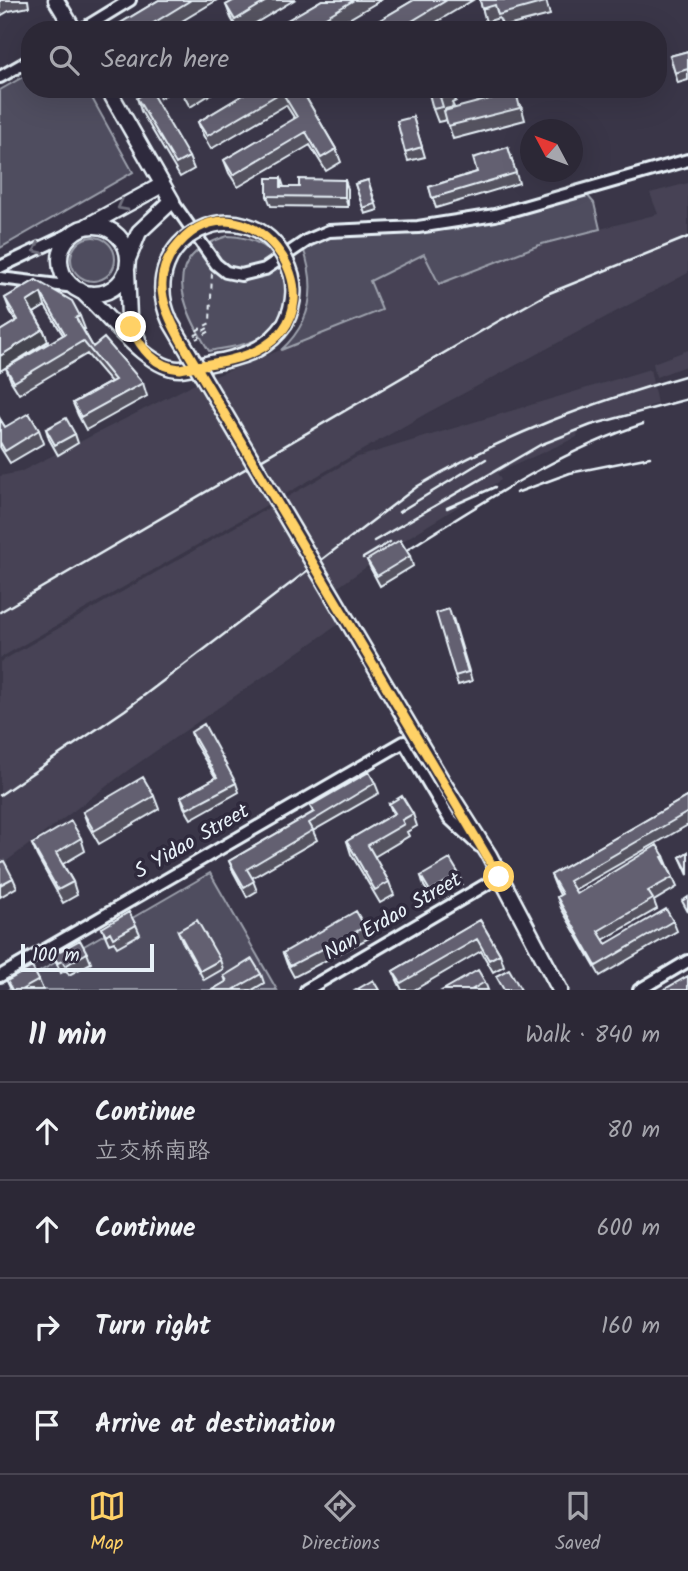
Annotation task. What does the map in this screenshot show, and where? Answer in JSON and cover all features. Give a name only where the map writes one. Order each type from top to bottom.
[{"type":"main road","points":[[56,0],[69,21]]},
{"type":"main road","points":[[78,289],[99,293],[112,288],[121,279],[139,232],[172,201],[113,98]]},
{"type":"main road","points":[[162,185],[79,230],[65,243],[61,256],[63,271],[78,289],[125,332],[137,349],[152,360],[180,369],[242,357],[269,343],[285,324],[292,306],[291,275],[279,248],[258,230],[228,223],[208,226],[183,240],[171,254],[163,272],[161,291],[170,321],[444,784],[489,855],[560,990]]},
{"type":"main road","points":[[79,230],[103,227],[116,234],[125,245],[126,294],[131,327],[152,360]]},
{"type":"street","points":[[96,21],[130,0]]},
{"type":"street","points":[[0,77],[21,65]]},
{"type":"street","points":[[172,201],[220,268],[233,274],[250,274],[329,231],[418,227],[483,217],[688,160]]},
{"type":"street","points":[[0,267],[79,230]]},
{"type":"street","points":[[0,278],[78,289]]},
{"type":"street","name":"S Yidao Street","points":[[0,976],[404,742],[449,818],[489,855]]},
{"type":"street","name":"Nan Erdao Street","points":[[306,990],[499,877]]},
{"type":"street","points":[[639,990],[688,961]]},
{"type":"path","points":[[192,342],[210,331],[208,328],[196,335],[194,332],[210,323],[212,272]]},
{"type":"shaded area","points":[[21,78],[21,98],[92,98],[133,172],[0,248],[0,90]]},
{"type":"shaded area","points":[[688,183],[688,273],[427,413],[0,658],[0,476],[20,472],[188,387],[381,310],[369,281],[425,254],[440,284],[542,244],[658,214],[650,193]]},
{"type":"shaded area","points":[[588,196],[594,203],[600,229],[542,244],[439,284],[424,254],[370,281],[382,310],[281,350],[299,328],[309,303],[310,276],[303,248],[335,235],[457,229]]},
{"type":"shaded area","points":[[228,236],[247,239],[276,256],[289,283],[288,299],[283,315],[265,335],[242,345],[209,351],[185,301],[182,284],[184,270],[192,256],[206,245]]},
{"type":"shaded area","points":[[93,237],[102,238],[109,243],[114,250],[114,268],[109,275],[102,280],[93,281],[84,280],[77,275],[72,268],[71,259],[72,250],[77,243],[84,238]]},
{"type":"shaded area","points":[[688,350],[688,365],[656,377],[653,363]]},
{"type":"shaded area","points":[[650,369],[657,404],[578,431],[577,437],[497,473],[501,480],[406,539],[324,597],[342,622],[127,771],[0,866],[0,662],[355,458]]},
{"type":"shaded area","points":[[210,873],[277,990],[8,990]]},
{"type":"building","points":[[159,0],[191,0],[157,21],[124,21]]},
{"type":"building","points":[[235,0],[268,0],[235,20],[226,5]]},
{"type":"building","points":[[322,0],[354,0],[319,21],[286,21]]},
{"type":"building","points":[[414,0],[447,0],[412,21],[378,21]]},
{"type":"building","points":[[480,0],[545,2],[498,15],[495,5],[482,9]]},
{"type":"building","points":[[688,51],[688,69],[675,73],[670,56]]},
{"type":"building","points":[[137,98],[155,98],[189,157],[176,164]]},
{"type":"building","points":[[238,98],[272,98],[207,136],[198,122]]},
{"type":"building","points":[[286,98],[306,98],[336,149],[321,158],[306,132],[233,175],[224,160],[297,117]]},
{"type":"building","points":[[430,98],[440,98],[443,107],[433,109]]},
{"type":"building","points":[[493,98],[518,98],[520,108],[448,126],[444,111]]},
{"type":"building","points":[[413,117],[422,147],[405,152],[397,121]]},
{"type":"building","points":[[508,147],[516,173],[432,198],[429,187],[477,172],[473,158]]},
{"type":"building","points":[[267,178],[281,178],[281,187],[299,187],[299,179],[345,180],[345,197],[267,196]]},
{"type":"building","points":[[368,180],[375,204],[363,208],[355,184]]},
{"type":"building","points":[[36,280],[72,301],[80,316],[76,318],[93,347],[104,338],[143,383],[81,417],[73,403],[115,380],[83,341],[14,382],[6,368],[65,334],[41,293],[27,302],[43,329],[0,356],[0,331],[18,320],[5,298]]},
{"type":"building","points":[[29,413],[39,430],[5,451],[0,442],[0,419],[5,427]]},
{"type":"building","points":[[66,418],[75,434],[55,445],[46,429]]},
{"type":"building","points":[[400,540],[410,556],[377,576],[367,560]]},
{"type":"building","points":[[449,609],[468,672],[455,676],[436,613]]},
{"type":"building","points":[[204,724],[236,783],[187,809],[181,797],[217,777],[191,732]]},
{"type":"building","points":[[369,772],[375,783],[309,823],[313,830],[247,869],[254,881],[244,887],[229,861],[314,812],[310,806]]},
{"type":"building","points":[[143,777],[154,796],[94,831],[83,812]]},
{"type":"building","points":[[402,796],[413,814],[402,820],[404,824],[368,845],[389,882],[375,890],[347,841],[395,813],[389,804]]},
{"type":"building","points":[[688,796],[688,812],[569,881],[577,894],[657,845],[673,877],[648,891],[653,899],[598,931],[606,944],[666,909],[673,921],[596,966],[557,897],[562,894],[551,875]]},
{"type":"building","points":[[71,821],[81,838],[56,853],[73,882],[58,890],[32,844]]},
{"type":"building","points":[[688,852],[688,869],[687,870],[680,857]]},
{"type":"building","points":[[450,859],[459,874],[430,891],[421,876]]},
{"type":"building","points":[[4,861],[13,878],[0,885],[0,863]]},
{"type":"building","points":[[688,897],[688,912],[682,901]]},
{"type":"building","points":[[356,911],[365,927],[290,966],[283,953]]},
{"type":"building","points":[[129,912],[136,925],[113,938],[110,932],[106,935],[102,928]]},
{"type":"building","points":[[197,920],[220,960],[200,971],[178,931]]},
{"type":"building","points":[[480,920],[500,954],[489,960],[477,939],[401,983],[393,971]]},
{"type":"building","points":[[80,940],[87,953],[65,966],[62,961],[58,963],[53,955]]},
{"type":"building","points":[[252,959],[261,974],[233,990],[212,990],[227,981],[224,976]]},
{"type":"building","points":[[32,967],[39,980],[21,990],[12,990],[7,981]]},
{"type":"building","points":[[509,969],[521,990],[504,990],[496,976]]},
{"type":"building","points":[[478,970],[485,982],[471,990],[443,990]]},
{"type":"building","points":[[688,976],[688,990],[663,990]]},
{"type":"building","points":[[373,980],[379,990],[356,990]]},
{"type":"railway","points":[[0,612],[547,294],[688,237]]},
{"type":"railway","points":[[0,795],[125,710],[418,486],[483,451],[549,422],[688,375]]},
{"type":"railway","points":[[374,541],[540,445],[591,425],[688,399]]},
{"type":"railway","points":[[405,551],[550,464],[643,424]]},
{"type":"railway","points":[[516,493],[570,473],[650,457]]},
{"type":"railway","points":[[399,512],[486,459]]},
{"type":"railway","points":[[447,508],[495,487]]},
{"type":"railway","points":[[363,558],[390,542]]},
{"type":"route","points":[[131,327],[152,360],[171,368],[180,369],[242,357],[257,351],[278,334],[292,306],[293,286],[289,265],[279,248],[266,235],[249,226],[218,223],[198,230],[176,247],[166,262],[161,291],[166,311],[183,344],[444,784],[489,855],[499,877]]}]
